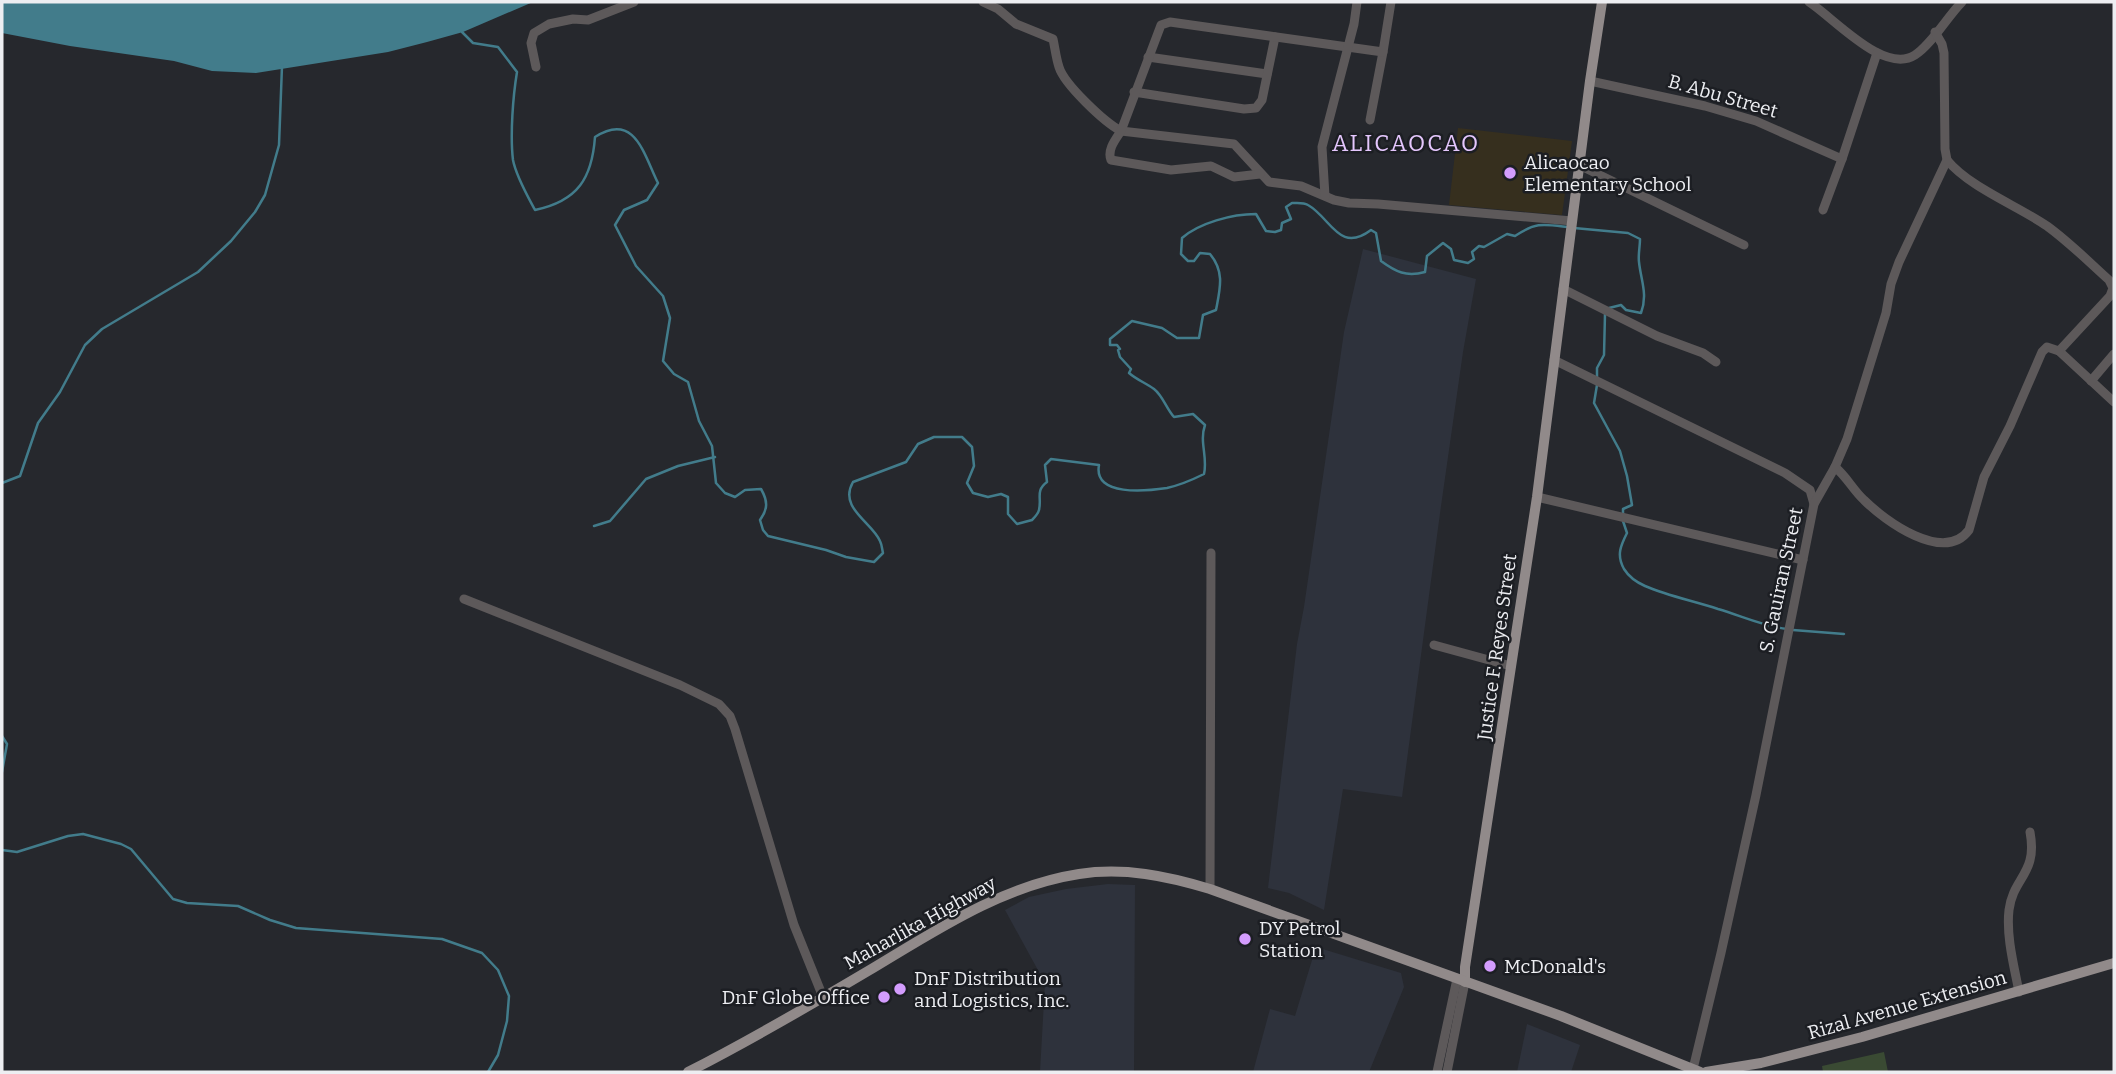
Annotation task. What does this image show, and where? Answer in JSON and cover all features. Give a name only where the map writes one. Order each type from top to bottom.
[{"type":"main road","name":"Justice F. Reyes Street","points":[[1461,981],[1537,497],[1602,2]]},
{"type":"main road","name":"Maharlika Highway","points":[[688,1072],[999,897],[1040,883],[1082,874],[1130,872],[1181,880],[1210,889],[1562,1016],[1696,1071]]},
{"type":"main road","name":"Rizal Avenue Extension","points":[[1706,1072],[1760,1068],[2114,964]]},
{"type":"street","points":[[536,67],[531,43],[534,33],[549,24],[573,19],[588,20],[634,2]]},
{"type":"street","points":[[983,2],[998,9],[1016,24],[1053,39],[1059,69],[1083,100],[1108,125],[1121,131],[1234,144],[1244,152],[1264,179],[1276,184],[1301,186],[1349,203],[1571,226]]},
{"type":"street","points":[[1325,196],[1322,147],[1357,2]]},
{"type":"street","points":[[1370,120],[1391,2]]},
{"type":"street","points":[[1809,2],[1877,52],[1897,60],[1906,59],[1923,48],[1962,2]]},
{"type":"street","points":[[1261,174],[1234,177],[1203,166],[1171,170],[1115,162],[1109,157],[1159,28],[1170,22],[1383,52]]},
{"type":"street","name":"S. Gauiran Street","points":[[1696,1071],[1703,1020],[1721,953],[1756,795],[1814,505],[1847,439],[1886,313],[1891,284],[1947,160],[1944,52],[1935,32]]},
{"type":"street","points":[[1135,92],[1250,110],[1259,105],[1275,37]]},
{"type":"street","points":[[1823,210],[1877,52]]},
{"type":"street","points":[[1148,57],[1267,74]]},
{"type":"street","name":"B. Abu Street","points":[[1590,81],[1747,118],[1842,159]]},
{"type":"street","points":[[1947,160],[1982,187],[2049,228],[2109,280],[2113,288],[2110,296],[2059,351]]},
{"type":"street","points":[[1579,165],[1744,245]]},
{"type":"street","points":[[1563,289],[1657,336],[1703,353],[1716,362]]},
{"type":"street","points":[[1835,467],[1867,504],[1915,537],[1944,544],[1964,537],[1973,521],[1984,477],[2010,426],[2042,352],[2047,347],[2059,351],[2114,402]]},
{"type":"street","points":[[2091,381],[2114,354]]},
{"type":"street","points":[[1554,360],[1785,473],[1810,490],[1814,505]]},
{"type":"street","points":[[1537,497],[1803,560]]},
{"type":"street","points":[[1210,889],[1212,553]]},
{"type":"street","points":[[464,599],[680,685],[719,704],[725,710],[735,729],[794,925],[823,997]]},
{"type":"street","points":[[1434,645],[1511,666]]},
{"type":"street","points":[[2019,992],[2012,955],[2009,912],[2012,895],[2031,862],[2030,832]]},
{"type":"street","points":[[1437,1072],[1461,981]]},
{"type":"street","points":[[1447,1072],[1461,981]]},
{"type":"shaded area","name":"Alicaocao Elementary School","points":[[1458,128],[1572,141],[1562,215],[1449,205]]},
{"type":"shaded area","points":[[1363,249],[1476,279],[1441,506],[1402,797],[1343,789],[1324,910],[1289,893],[1268,888],[1297,644],[1344,332]]},
{"type":"shaded area","points":[[1108,884],[1135,885],[1134,1072],[1040,1072],[1045,983],[1005,910],[1029,897]]},
{"type":"shaded area","points":[[1316,947],[1401,973],[1404,987],[1369,1072],[1253,1072],[1270,1009],[1295,1016]]},
{"type":"shaded area","points":[[1527,1024],[1580,1045],[1571,1072],[1517,1072]]},
{"type":"green space","points":[[1884,1052],[1888,1072],[1823,1072],[1822,1066]]},
{"type":"water","points":[[2,2],[533,2],[463,32],[388,52],[256,73],[212,71],[174,61],[2,33]]},
{"type":"waterway","points":[[462,32],[473,43],[498,47],[517,72],[512,116],[513,160],[519,179],[535,210],[562,201],[580,186],[590,164],[595,137],[609,130],[620,129],[629,133],[642,149],[658,183],[647,200],[624,210],[615,225],[636,266],[663,296],[670,318],[663,361],[674,374],[688,382],[699,421],[712,446],[716,483],[725,493],[735,497],[745,490],[761,489],[766,505],[760,520],[768,536],[874,562],[883,553],[881,544],[853,507],[850,500],[853,482],[906,462],[918,444],[934,437],[962,437],[972,447],[974,466],[967,483],[973,493],[988,497],[1001,494],[1008,497],[1008,514],[1017,524],[1032,520],[1038,513],[1040,492],[1047,482],[1045,465],[1051,459],[1099,465],[1099,475],[1104,483],[1123,490],[1167,488],[1204,474],[1205,425],[1193,414],[1174,417],[1157,392],[1129,373],[1131,369],[1120,357],[1117,345],[1110,345],[1110,339],[1132,321],[1162,328],[1177,338],[1199,338],[1203,315],[1216,310],[1220,274],[1210,254],[1200,253],[1194,261],[1188,261],[1181,254],[1182,238],[1197,228],[1227,218],[1256,214],[1266,231],[1275,232],[1281,230],[1282,223],[1291,219],[1286,207],[1292,203],[1304,203],[1343,236],[1351,238],[1371,230],[1376,233],[1381,261],[1397,271],[1412,274],[1425,272],[1427,256],[1443,243],[1451,249],[1454,260],[1468,263],[1474,259],[1472,252],[1479,246],[1484,247],[1507,234],[1515,236],[1540,225],[1567,227]]},
{"type":"waterway","points":[[2,483],[20,476],[38,423],[60,392],[85,345],[102,329],[198,272],[231,241],[255,212],[265,195],[279,145],[282,66]]},
{"type":"waterway","points":[[1574,228],[1628,233],[1640,239],[1639,259],[1644,294],[1641,313],[1626,310],[1621,305],[1609,308]]},
{"type":"waterway","points":[[1597,379],[1597,368],[1604,355],[1605,314]]},
{"type":"waterway","points":[[1597,385],[1594,403],[1620,451],[1627,476],[1632,505],[1623,509],[1623,514]]},
{"type":"waterway","points":[[594,526],[610,521],[646,479],[678,466],[715,457]]},
{"type":"waterway","points":[[1623,521],[1627,533],[1621,546],[1620,559],[1626,572],[1636,581],[1663,593],[1787,629]]},
{"type":"waterway","points":[[1793,630],[1844,634]]},
{"type":"waterway","points":[[2,736],[7,744],[2,772]]},
{"type":"waterway","points":[[2,850],[17,852],[83,834],[131,849],[173,899],[187,903],[238,906],[296,928],[442,939],[482,953],[498,970],[509,996],[507,1021],[498,1055],[488,1072]]},
{"type":"place","name":"Alicaocao Elementary School","points":[[1510,173]]},
{"type":"place","name":"DY Petrol Station","points":[[1245,939]]},
{"type":"place","name":"McDonald's","points":[[1490,966]]},
{"type":"place","name":"DnF Distribution and Logistics, Inc.","points":[[900,989]]},
{"type":"place","name":"DnF Globe Office","points":[[884,997]]},
{"type":"district","name":"ALICAOCAO","points":[[1406,143]]}]
